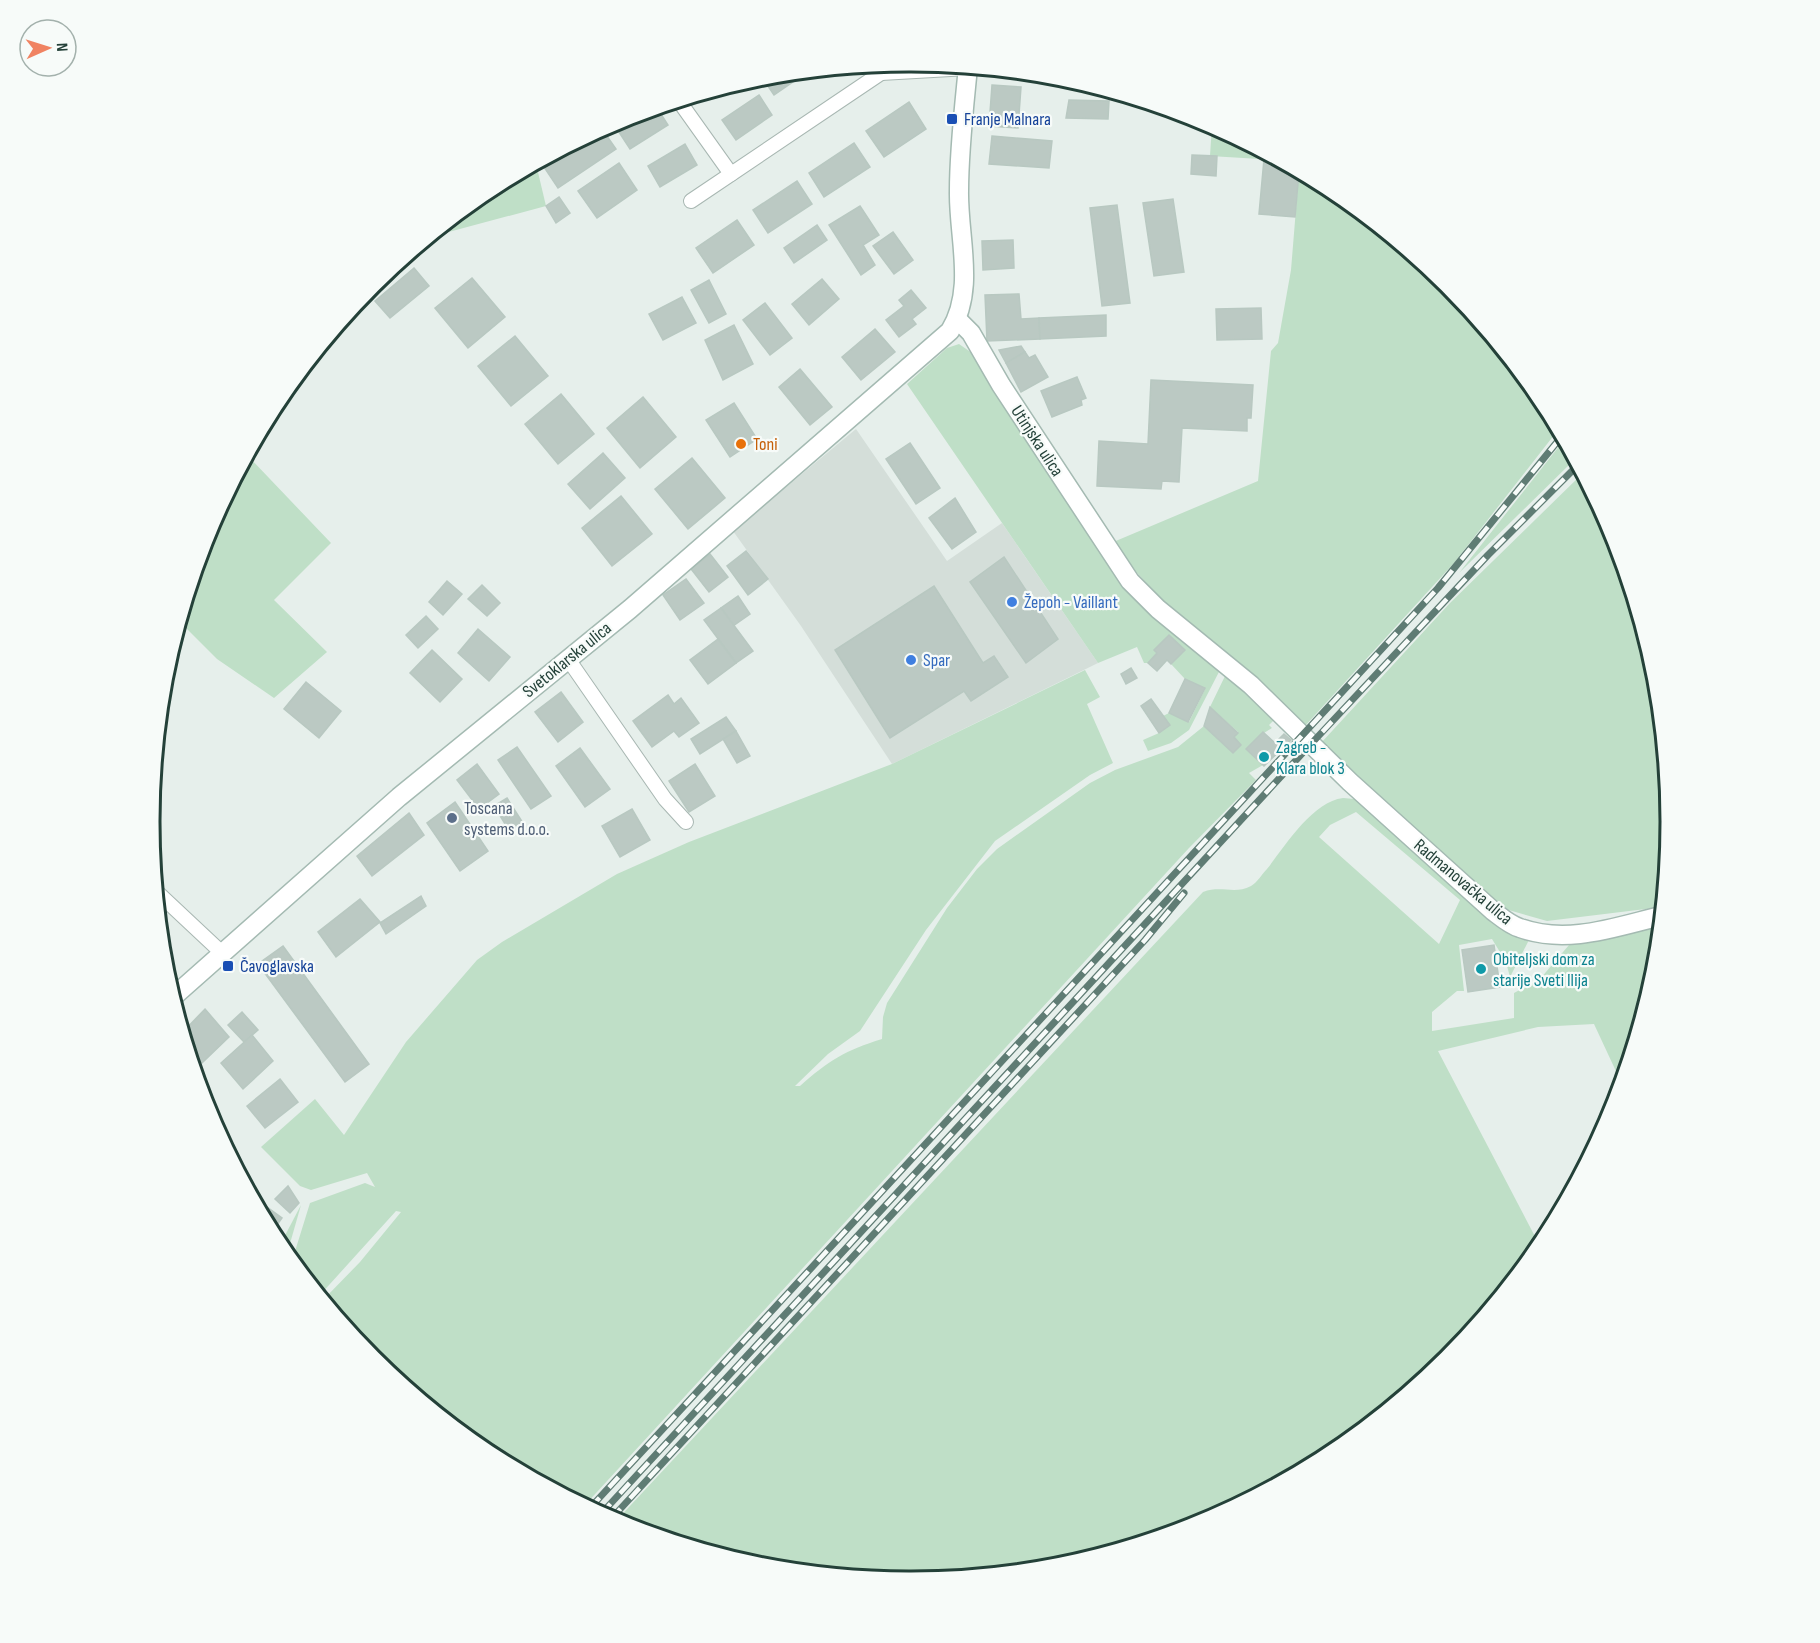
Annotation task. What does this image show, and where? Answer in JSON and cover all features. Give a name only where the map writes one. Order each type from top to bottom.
[{"type":"street","points":[[692,201],[872,74]]},
{"type":"street","points":[[957,319],[964,288],[959,194],[968,75]]},
{"type":"street","points":[[684,108],[731,174]]},
{"type":"street","name":"Svetoklarska ulica","points":[[180,991],[221,952],[399,797],[630,609],[942,339],[957,319]]},
{"type":"street","name":"Utinjska ulica","points":[[957,319],[971,333],[1001,385],[1130,581],[1158,609],[1251,686],[1302,736]]},
{"type":"street","points":[[568,660],[665,799],[686,822]]},
{"type":"street","name":"Radmanovačka ulica","points":[[1302,736],[1493,911],[1518,928],[1558,935],[1579,934],[1601,932],[1653,918]]},
{"type":"street","points":[[165,899],[221,952]]},
{"type":"shaded area","points":[[856,429],[947,561],[1002,523],[1098,663],[892,764],[801,626],[733,531]]},
{"type":"green space","points":[[1211,136],[1260,159],[1210,156]]},
{"type":"green space","points":[[538,171],[546,206],[447,232],[494,198]]},
{"type":"green space","points":[[1298,180],[1366,227],[1440,292],[1474,327],[1505,365],[1553,437],[1454,563],[1304,727],[1179,616],[1111,543],[1258,481],[1271,351],[1278,343],[1291,270]]},
{"type":"green space","points":[[959,344],[972,353],[1173,633],[1221,668],[1189,730],[1171,743],[1148,751],[1143,740],[1159,733],[1163,716],[1169,713],[1189,722],[1205,689],[1185,679],[1171,664],[1184,650],[1169,635],[1154,650],[1157,653],[1148,663],[1144,663],[1137,647],[1098,663],[907,384],[947,348]]},
{"type":"green space","points":[[1559,447],[1569,465],[1459,573]]},
{"type":"green space","points":[[253,461],[331,543],[274,600],[327,652],[274,698],[217,659],[186,628],[200,581],[218,535]]},
{"type":"green space","points":[[1576,479],[1620,581],[1645,675],[1658,772],[1660,822],[1654,908],[1547,921],[1505,909],[1426,837],[1354,778],[1321,743],[1450,603]]},
{"type":"green space","points":[[1085,670],[1100,697],[1087,704],[1113,763],[1090,775],[995,841],[926,930],[860,1031],[828,1054],[795,1086],[800,1086],[838,1057],[882,1039],[883,1017],[887,1003],[947,908],[977,869],[997,849],[1090,783],[1115,770],[1178,747],[1204,726],[1233,752],[1234,737],[1238,732],[1210,707],[1226,674],[1275,719],[1269,725],[1272,728],[1246,749],[1263,765],[1249,773],[1256,780],[1189,848],[590,1499],[535,1471],[454,1416],[380,1351],[328,1294],[360,1262],[401,1212],[396,1211],[325,1290],[295,1250],[310,1203],[365,1183],[375,1187],[367,1173],[311,1190],[300,1186],[261,1147],[315,1099],[344,1135],[406,1042],[477,960],[502,942],[617,874],[689,842],[892,764]]},
{"type":"green space","points":[[1343,798],[1355,799],[1495,925],[1529,940],[1510,977],[1506,962],[1492,939],[1459,945],[1464,991],[1457,991],[1432,1012],[1432,1031],[1514,1018],[1514,993],[1540,979],[1569,945],[1652,927],[1634,1015],[1616,1072],[1594,1024],[1538,1027],[1438,1051],[1535,1236],[1505,1278],[1474,1316],[1440,1351],[1366,1416],[1285,1471],[1197,1514],[1151,1531],[1056,1557],[1008,1565],[910,1571],[812,1565],[764,1557],[716,1545],[623,1514],[1203,892],[1216,889],[1239,890],[1253,885],[1300,826],[1332,801]],"holes":[[[1356,812],[1460,900],[1439,944],[1319,837],[1330,825]]]},
{"type":"green space","points":[[301,1205],[290,1243],[285,1235]]},
{"type":"building","points":[[795,81],[774,95],[767,85]]},
{"type":"building","points":[[992,85],[1021,87],[1018,128],[989,126]]},
{"type":"building","points":[[759,95],[772,115],[736,140],[722,120]]},
{"type":"building","points":[[1069,100],[1109,101],[1108,119],[1066,118]]},
{"type":"building","points":[[909,102],[926,129],[884,157],[866,131]]},
{"type":"building","points":[[661,115],[668,125],[630,149],[618,131]]},
{"type":"building","points":[[607,136],[616,149],[558,188],[544,167]]},
{"type":"building","points":[[992,136],[1052,141],[1049,168],[989,164]]},
{"type":"building","points":[[854,143],[870,167],[824,197],[809,173]]},
{"type":"building","points":[[685,144],[697,165],[660,187],[648,166]]},
{"type":"building","points":[[1192,155],[1217,156],[1216,176],[1191,174]]},
{"type":"building","points":[[1264,161],[1298,180],[1295,217],[1259,214]]},
{"type":"building","points":[[619,163],[637,190],[597,218],[578,191]]},
{"type":"building","points":[[797,181],[812,204],[768,233],[753,210]]},
{"type":"building","points":[[559,197],[570,213],[556,223],[546,206]]},
{"type":"building","points":[[1173,199],[1184,272],[1154,276],[1143,203]]},
{"type":"building","points":[[1117,205],[1130,303],[1102,306],[1090,208]]},
{"type":"building","points":[[860,206],[879,235],[863,245],[875,265],[861,275],[829,225]]},
{"type":"building","points":[[737,220],[754,245],[713,273],[696,248]]},
{"type":"building","points":[[817,225],[827,240],[794,263],[784,248]]},
{"type":"building","points":[[893,232],[913,260],[894,274],[873,246]]},
{"type":"building","points":[[1013,240],[1014,268],[983,270],[982,241]]},
{"type":"building","points":[[414,268],[429,286],[390,318],[375,301]]},
{"type":"building","points":[[472,278],[505,317],[468,348],[435,308]]},
{"type":"building","points":[[822,279],[839,299],[809,325],[792,304]]},
{"type":"building","points":[[709,280],[726,314],[709,323],[691,290]]},
{"type":"building","points":[[911,290],[926,308],[912,319],[916,324],[899,337],[886,320],[904,306],[899,300]]},
{"type":"building","points":[[1019,294],[1021,319],[1039,318],[1040,339],[987,341],[985,295]]},
{"type":"building","points":[[682,297],[696,323],[663,340],[649,314]]},
{"type":"building","points":[[765,303],[792,338],[770,355],[743,320]]},
{"type":"building","points":[[1261,308],[1262,339],[1217,340],[1216,309]]},
{"type":"building","points":[[1106,315],[1106,336],[1040,339],[1039,318]]},
{"type":"building","points":[[734,325],[753,364],[723,380],[705,340]]},
{"type":"building","points":[[875,329],[895,352],[861,380],[842,357]]},
{"type":"building","points":[[515,336],[548,376],[511,406],[478,366]]},
{"type":"building","points":[[1021,346],[1025,352],[1006,363],[999,350]]},
{"type":"building","points":[[1025,352],[1029,358],[1035,355],[1048,377],[1021,392],[1006,363]]},
{"type":"building","points":[[800,369],[832,407],[810,425],[779,387]]},
{"type":"building","points":[[1077,377],[1086,398],[1081,400],[1082,405],[1052,417],[1041,391]]},
{"type":"building","points":[[1151,380],[1253,385],[1251,418],[1247,418],[1247,431],[1182,428],[1179,482],[1162,481],[1161,489],[1097,486],[1099,441],[1148,444]]},
{"type":"building","points":[[561,394],[594,434],[558,464],[525,424]]},
{"type":"building","points":[[643,397],[676,437],[640,468],[607,428]]},
{"type":"building","points":[[734,403],[757,439],[730,457],[706,420]]},
{"type":"building","points":[[910,443],[940,488],[916,504],[886,459]]},
{"type":"building","points":[[603,453],[625,478],[590,509],[568,484]]},
{"type":"building","points":[[692,458],[725,498],[688,529],[655,489]]},
{"type":"building","points":[[621,496],[652,534],[612,566],[582,528]]},
{"type":"building","points":[[955,498],[976,532],[952,549],[929,518]]},
{"type":"building","points":[[746,551],[768,579],[748,595],[727,566]]},
{"type":"building","points":[[710,554],[728,577],[709,592],[691,569]]},
{"type":"building","points":[[1004,557],[1058,639],[1026,663],[970,582]]},
{"type":"building","points":[[686,579],[704,603],[680,620],[663,595]]},
{"type":"building","points":[[447,581],[462,594],[443,615],[429,602]]},
{"type":"building","points":[[482,585],[500,603],[487,616],[468,599]]},
{"type":"building","name":"Spar","points":[[934,586],[983,663],[994,656],[1008,677],[971,701],[964,691],[890,738],[835,650]]},
{"type":"building","points":[[738,596],[750,614],[733,626],[721,608]]},
{"type":"building","points":[[721,608],[753,651],[736,663],[704,620]]},
{"type":"building","points":[[426,616],[438,629],[418,648],[406,635]]},
{"type":"building","points":[[478,629],[510,657],[489,681],[458,653]]},
{"type":"building","points":[[1169,635],[1185,650],[1171,664],[1167,660],[1157,671],[1148,663],[1157,653],[1154,650]]},
{"type":"building","points":[[718,639],[736,663],[708,684],[690,660]]},
{"type":"building","points":[[432,650],[462,679],[440,702],[410,673]]},
{"type":"building","points":[[1131,668],[1137,678],[1126,684],[1121,674]]},
{"type":"building","points":[[1185,679],[1205,688],[1188,722],[1169,713]]},
{"type":"building","points":[[306,682],[341,711],[319,738],[284,709]]},
{"type":"building","points":[[561,692],[583,722],[558,742],[535,712]]},
{"type":"building","points":[[668,695],[674,704],[681,698],[699,723],[679,737],[674,731],[652,747],[633,721]]},
{"type":"building","points":[[1151,699],[1170,725],[1159,733],[1141,706]]},
{"type":"building","points":[[1210,707],[1238,733],[1234,737],[1241,745],[1233,753],[1204,726]]},
{"type":"building","points":[[726,717],[736,731],[700,754],[691,739]]},
{"type":"building","points":[[736,731],[750,756],[737,763],[723,739]]},
{"type":"building","name":"Zagreb - Klara blok 3","points":[[1263,732],[1275,743],[1284,734],[1291,740],[1264,766],[1246,749]]},
{"type":"building","points":[[517,747],[551,796],[531,809],[498,760]]},
{"type":"building","points":[[580,748],[610,789],[585,807],[556,766]]},
{"type":"building","points":[[477,764],[499,794],[479,809],[457,780]]},
{"type":"building","points":[[695,764],[715,796],[689,812],[669,781]]},
{"type":"building","points":[[507,798],[523,823],[510,832],[494,806]]},
{"type":"building","points":[[455,802],[488,851],[460,871],[427,823]]},
{"type":"building","points":[[632,809],[650,840],[620,857],[602,826]]},
{"type":"building","points":[[409,813],[424,835],[372,876],[357,856]]},
{"type":"building","points":[[421,896],[426,906],[386,934],[380,923]]},
{"type":"building","points":[[360,899],[380,922],[336,957],[318,932]]},
{"type":"building","name":"Obiteljski dom za starije Sveti Ilija","points":[[1494,945],[1500,987],[1468,992],[1462,950]]},
{"type":"building","points":[[283,946],[369,1064],[345,1082],[258,964]]},
{"type":"building","points":[[205,1009],[229,1037],[202,1063],[189,1026]]},
{"type":"building","points":[[242,1012],[258,1030],[244,1042],[228,1025]]},
{"type":"building","points":[[252,1035],[273,1061],[243,1089],[221,1063]]},
{"type":"building","points":[[280,1079],[298,1102],[265,1128],[247,1106]]},
{"type":"building","points":[[288,1186],[299,1203],[290,1213],[275,1199]]},
{"type":"building","points":[[269,1208],[282,1218],[278,1224]]},
{"type":"railway","points":[[596,1502],[1438,588],[1556,443]]},
{"type":"railway","points":[[607,1507],[1310,745],[1488,555],[1572,471]]},
{"type":"railway","points":[[618,1512],[1145,940],[1184,893]]},
{"type":"place","name":"Franje Malnara","points":[[952,119]]},
{"type":"place","name":"Toni","points":[[741,444]]},
{"type":"place","name":"Žepoh - Vaillant","points":[[1012,602]]},
{"type":"place","name":"Spar","points":[[911,660]]},
{"type":"place","name":"Zagreb - Klara blok 3","points":[[1264,757]]},
{"type":"place","name":"Toscana systems d.o.o.","points":[[452,818]]},
{"type":"place","name":"Čavoglavska","points":[[228,966]]},
{"type":"place","name":"Obiteljski dom za starije Sveti Ilija","points":[[1481,969]]}]
